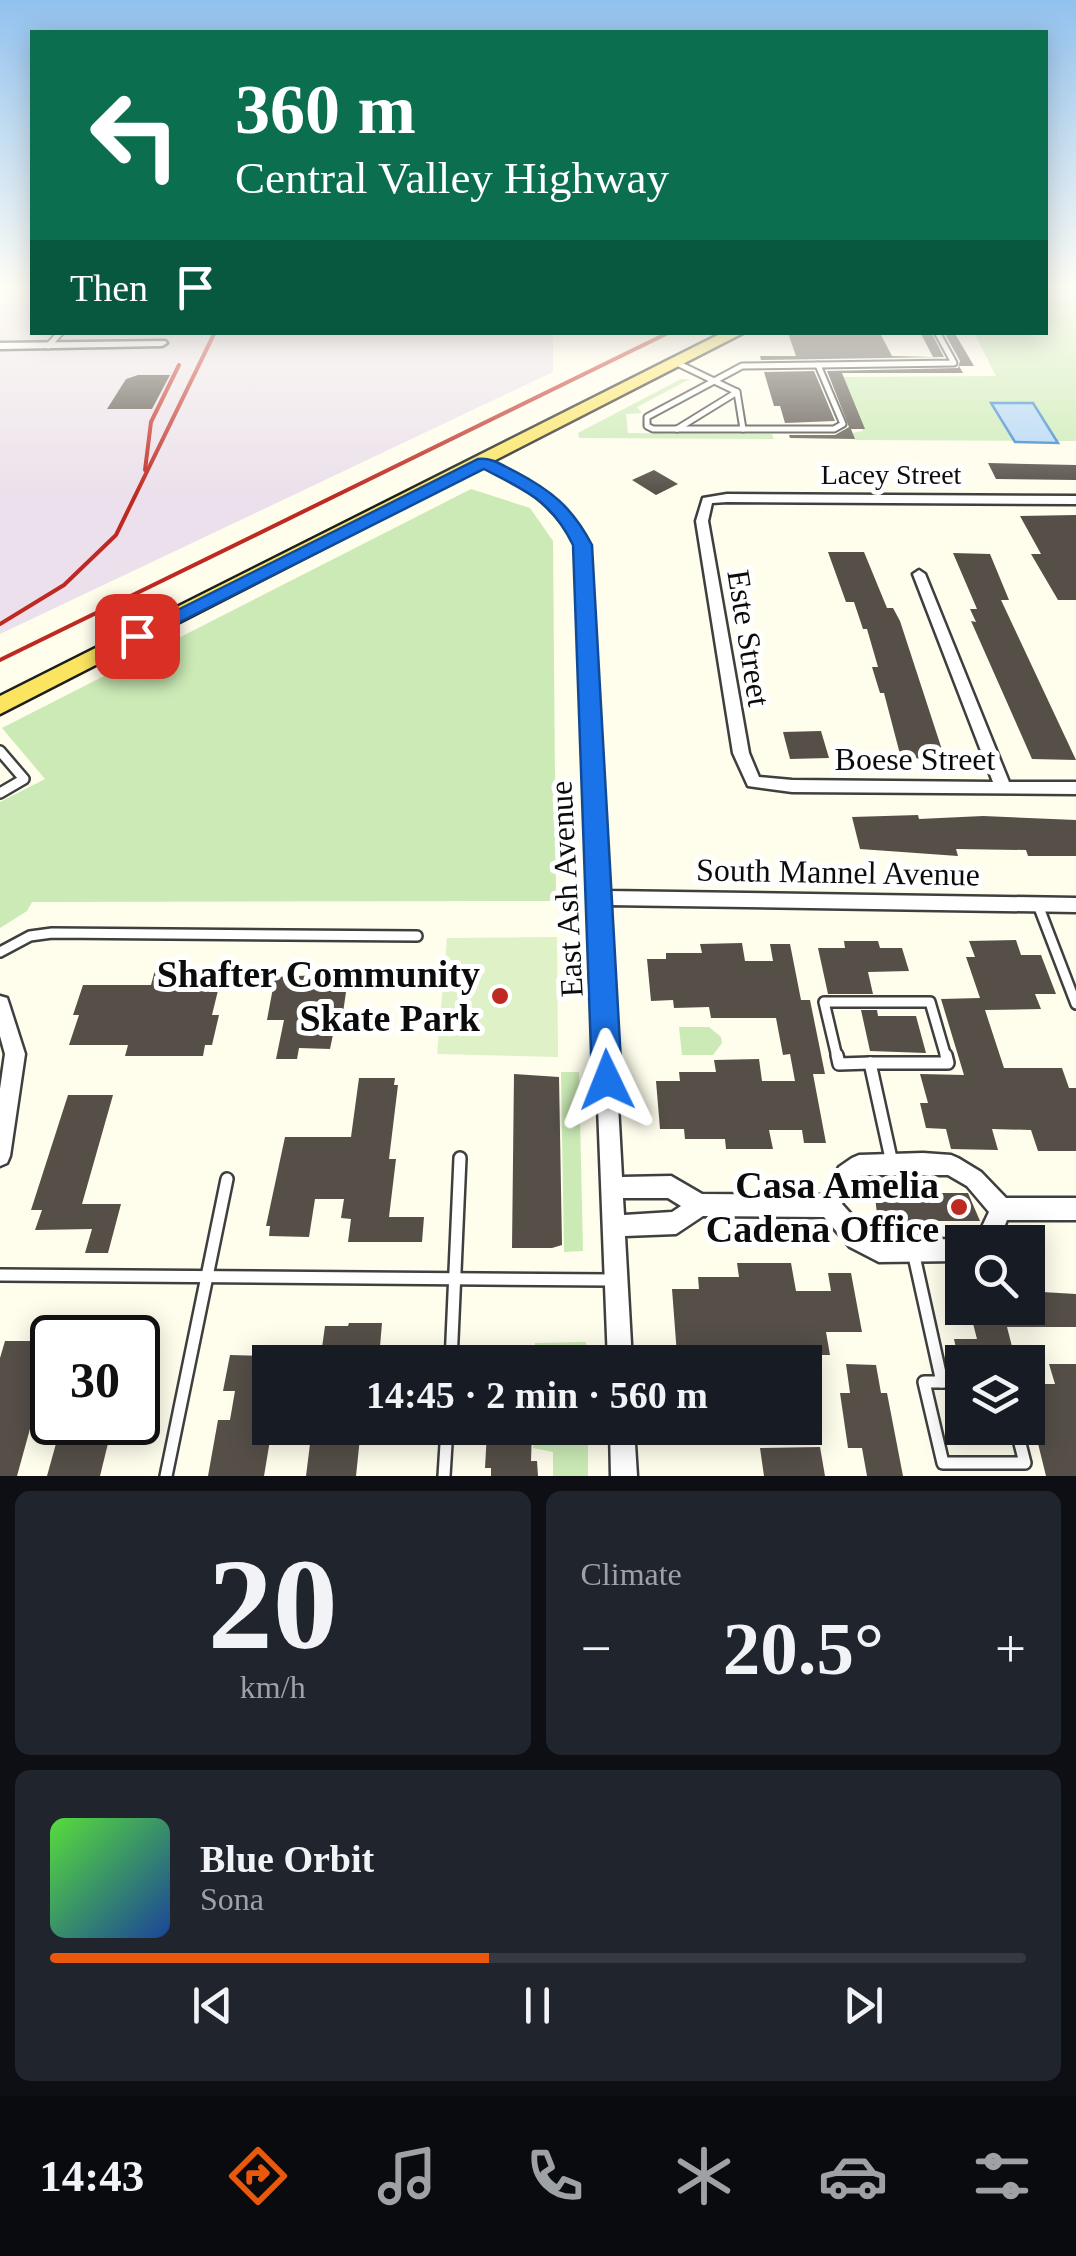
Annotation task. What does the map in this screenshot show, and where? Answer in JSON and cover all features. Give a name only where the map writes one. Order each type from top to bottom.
[{"type":"main road","points":[[0,706],[688,358]]},
{"type":"street","name":"East Ash Avenue","points":[[484,462],[546,494],[569,518],[582,545],[619,1345]]},
{"type":"street","name":"Lacey Street","points":[[707,500],[1076,500]]},
{"type":"street","name":"Este Street","points":[[707,500],[702,521],[740,752],[754,782]]},
{"type":"street","points":[[919,574],[1002,786]]},
{"type":"street","name":"Boese Street","points":[[754,782],[792,786],[1076,788]]},
{"type":"street","name":"South Mannel Avenue","points":[[599,898],[1076,904]]},
{"type":"street","points":[[0,1004],[16,1054],[0,1156]]},
{"type":"street","points":[[829,1206],[846,1174],[859,1165],[892,1163],[951,1166],[974,1179],[1001,1209],[1076,1209]]},
{"type":"street","points":[[612,1188],[671,1188],[699,1205],[829,1206],[858,1239],[879,1251],[945,1250]]},
{"type":"street","points":[[614,1226],[676,1223],[699,1205]]},
{"type":"street","points":[[994,1225],[1001,1209]]},
{"type":"street","points":[[623,1445],[624,1476]]},
{"type":"lane","points":[[818,364],[842,427],[647,426],[647,418],[714,379],[749,364],[954,363],[951,358]]},
{"type":"lane","points":[[678,363],[736,392],[743,429]]},
{"type":"lane","points":[[677,429],[736,392]]},
{"type":"lane","points":[[0,751],[24,780],[0,793]]},
{"type":"lane","points":[[1038,905],[1076,1004]]},
{"type":"lane","points":[[0,952],[30,936],[52,933],[418,936]]},
{"type":"lane","points":[[824,1002],[930,1002],[948,1063],[870,1064],[838,1064],[824,1002]]},
{"type":"lane","points":[[870,1064],[892,1163]]},
{"type":"lane","points":[[451,1345],[460,1158]]},
{"type":"lane","points":[[166,1476],[228,1179]]},
{"type":"lane","points":[[913,1251],[942,1382],[924,1382],[942,1463],[1025,1463],[1020,1445]]},
{"type":"lane","points":[[0,1275],[616,1280]]},
{"type":"lane","points":[[444,1476],[446,1445]]},
{"type":"shaded area","points":[[0,358],[553,358],[553,372],[0,634]]},
{"type":"green space","points":[[987,358],[1076,358],[1076,441],[855,440],[852,433],[863,431],[840,377],[996,376]]},
{"type":"green space","points":[[681,379],[690,379],[637,407],[642,413],[626,414],[628,433],[772,434],[774,439],[579,438],[578,433]]},
{"type":"green space","points":[[471,489],[530,508],[553,541],[556,901],[32,902],[27,911],[0,928],[0,802],[45,779],[2,728]]},
{"type":"green space","name":"Shafter Community Skate Park","points":[[557,937],[558,1057],[437,1054],[447,938]]},
{"type":"green space","points":[[679,1027],[709,1027],[721,1037],[722,1043],[713,1055],[682,1055]]},
{"type":"green space","points":[[561,1072],[579,1072],[583,1251],[564,1252]]},
{"type":"green space","points":[[586,1342],[586,1345],[535,1345]]},
{"type":"green space","points":[[588,1445],[588,1476],[553,1476],[553,1452],[533,1448]]},
{"type":"water","points":[[991,403],[1033,403],[1058,443],[1015,442]]},
{"type":"building","points":[[760,358],[890,358],[761,360]]},
{"type":"building","points":[[958,358],[969,358],[974,366],[959,366],[963,373],[842,373],[865,429],[851,429],[855,439],[790,438],[789,435],[835,435],[849,427],[827,371],[958,368]]},
{"type":"building","points":[[814,371],[835,421],[785,423],[780,406],[774,406],[764,372]]},
{"type":"building","points":[[170,375],[152,409],[107,409],[126,379]]},
{"type":"building","points":[[988,463],[1076,465],[1076,480],[996,479]]},
{"type":"building","points":[[654,470],[678,484],[656,495],[632,480]]},
{"type":"building","points":[[1076,515],[1076,600],[1058,600],[1031,554],[1041,554],[1020,516]]},
{"type":"building","points":[[828,552],[864,552],[887,608],[893,608],[900,621],[945,759],[901,758],[884,693],[880,693],[872,667],[878,667],[867,629],[863,629],[854,602],[846,602]]},
{"type":"building","points":[[953,553],[990,554],[1009,600],[1001,600],[1076,760],[1032,759],[971,621],[976,622],[970,609],[977,609]]},
{"type":"building","points":[[821,731],[829,758],[790,759],[783,732]]},
{"type":"building","points":[[918,815],[919,819],[983,816],[1076,820],[1076,856],[1028,856],[1026,850],[956,849],[958,856],[860,849],[852,817]]},
{"type":"building","points":[[1016,940],[1021,955],[1041,955],[1056,994],[1035,994],[1041,1009],[985,1010],[1004,1068],[1062,1068],[1069,1088],[1076,1088],[1076,1151],[1038,1151],[1031,1130],[992,1129],[998,1150],[951,1149],[946,1129],[926,1128],[920,1103],[928,1103],[920,1074],[964,1075],[941,999],[980,998],[966,957],[975,957],[969,941]]},
{"type":"building","points":[[844,941],[878,941],[880,948],[902,948],[909,971],[868,972],[873,994],[828,994],[818,948],[845,948]]},
{"type":"building","points":[[742,943],[745,961],[773,961],[770,944],[790,944],[801,1000],[810,1000],[825,1074],[813,1074],[826,1143],[804,1143],[802,1130],[769,1130],[773,1149],[726,1149],[725,1139],[685,1139],[684,1129],[660,1129],[656,1081],[680,1081],[679,1072],[716,1072],[714,1060],[759,1059],[762,1081],[795,1081],[790,1054],[783,1055],[776,1018],[711,1018],[709,1007],[674,1008],[673,1000],[651,1001],[647,959],[666,959],[666,953],[702,953],[700,944]]},
{"type":"building","points":[[155,970],[223,970],[212,1015],[219,1015],[212,1045],[205,1045],[203,1056],[125,1056],[128,1045],[69,1045],[83,985],[151,985]]},
{"type":"building","points":[[275,977],[348,978],[342,1020],[336,1020],[330,1049],[299,1048],[297,1059],[276,1059],[284,1020],[267,1020]]},
{"type":"building","points":[[861,1010],[877,1010],[878,1016],[916,1016],[926,1053],[870,1051]]},
{"type":"building","points":[[514,1074],[559,1077],[562,1245],[552,1248],[512,1248]]},
{"type":"building","points":[[359,1078],[395,1078],[394,1085],[398,1085],[389,1159],[396,1159],[389,1217],[424,1217],[422,1242],[348,1242],[351,1219],[341,1218],[344,1199],[315,1199],[309,1237],[269,1236],[270,1226],[266,1226],[285,1137],[351,1137]]},
{"type":"building","points":[[68,1095],[113,1095],[82,1204],[121,1204],[108,1253],[85,1253],[92,1229],[35,1230],[42,1210],[31,1210]]},
{"type":"building","points":[[873,1179],[922,1179],[925,1193],[968,1193],[980,1221],[932,1221],[936,1236],[887,1235],[884,1223],[878,1223]]},
{"type":"building","points":[[737,1263],[791,1263],[796,1291],[831,1291],[828,1273],[851,1273],[862,1332],[826,1332],[830,1355],[822,1355],[822,1345],[676,1345],[672,1289],[699,1289],[698,1277],[739,1277]]},
{"type":"building","points":[[1045,1292],[1076,1294],[1076,1327],[1007,1327],[1012,1345],[955,1345],[954,1339],[977,1339],[973,1325],[1045,1325]]},
{"type":"building","points":[[382,1323],[380,1345],[322,1345],[325,1326]]},
{"type":"building","points":[[5,1341],[30,1341],[30,1429],[17,1476],[0,1476],[0,1358]]},
{"type":"building","points":[[230,1355],[252,1356],[252,1445],[269,1445],[264,1476],[208,1476],[218,1420],[230,1420],[235,1391],[223,1391]]},
{"type":"building","points":[[846,1364],[876,1365],[881,1393],[887,1393],[903,1476],[867,1476],[862,1448],[848,1448],[840,1393],[850,1393]]},
{"type":"building","points":[[1049,1364],[1076,1364],[1076,1476],[1046,1476],[1038,1445],[1045,1445],[1045,1384],[1055,1384]]},
{"type":"building","points":[[56,1445],[108,1445],[100,1476],[47,1476]]},
{"type":"building","points":[[310,1445],[359,1445],[356,1476],[306,1476]]},
{"type":"building","points":[[486,1445],[531,1445],[531,1461],[537,1461],[538,1476],[491,1476],[491,1468],[485,1468]]},
{"type":"building","points":[[820,1447],[825,1476],[764,1476],[760,1448]]},
{"type":"railway","points":[[0,624],[64,585],[116,535],[202,358]]},
{"type":"railway","points":[[0,660],[617,358]]},
{"type":"railway","points":[[145,470],[151,422],[179,365]]},
{"type":"place","name":"Shafter Community Skate Park","points":[[500,996]]},
{"type":"place","name":"Casa Amelia Cadena Office","points":[[959,1207]]},
{"type":"route","points":[[137,636],[484,462],[546,494],[569,518],[582,545],[607,1080]]}]
